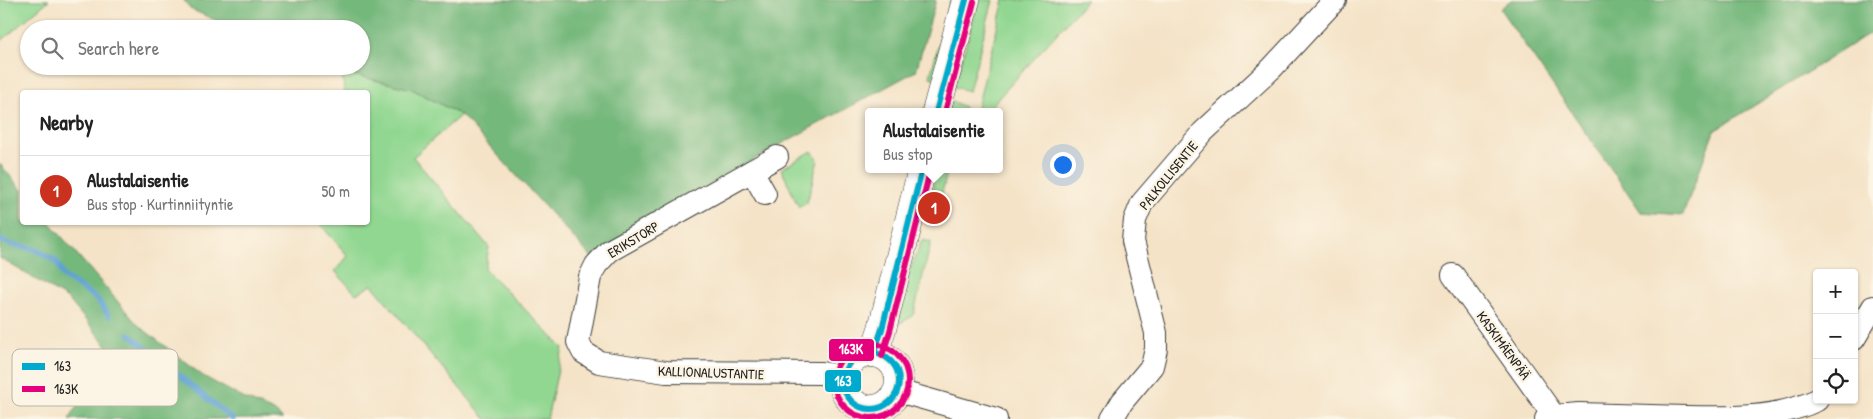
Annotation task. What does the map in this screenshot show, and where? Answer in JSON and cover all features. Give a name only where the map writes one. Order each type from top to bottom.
[{"type":"street","points":[[937,108],[966,0]]},
{"type":"street","name":"PALKOLLISENTIE","points":[[1112,419],[1122,402],[1152,366],[1156,349],[1156,333],[1133,241],[1134,220],[1142,203],[1203,132],[1272,68],[1334,0]]},
{"type":"street","name":"ERIKSTORP","points":[[583,352],[578,342],[579,327],[590,277],[596,265],[608,252],[777,157]]},
{"type":"street","points":[[752,171],[765,194]]},
{"type":"street","points":[[874,353],[882,329],[921,173]]},
{"type":"street","name":"KASKIMÄENPÄÄ","points":[[1453,275],[1550,417]]},
{"type":"street","points":[[1858,332],[1873,307]]},
{"type":"street","name":"KALLIONALUSTANTIE","points":[[583,352],[599,362],[666,372],[820,373],[842,376]]},
{"type":"street","points":[[866,353],[874,353],[882,355],[893,364],[899,377],[898,391],[894,398],[883,407],[868,414],[848,398],[844,391],[842,376],[851,361],[866,353]]},
{"type":"street","points":[[898,391],[996,419]]},
{"type":"street","points":[[1550,417],[1579,414],[1750,418],[1785,414],[1813,402]]},
{"type":"green space","points":[[0,0],[49,0],[26,20],[20,20],[20,25],[0,42]]},
{"type":"green space","points":[[184,0],[936,0],[916,71],[772,149],[591,257],[461,115],[412,89],[354,75],[370,75],[370,20],[215,20],[190,9]]},
{"type":"green space","points":[[950,0],[958,0],[936,79],[930,77]]},
{"type":"green space","points":[[979,0],[993,0],[969,91],[954,87]]},
{"type":"green space","points":[[1004,0],[1087,0],[990,108],[977,108]]},
{"type":"green space","points":[[1511,0],[1873,0],[1873,31],[1714,131],[1683,215],[1641,212],[1500,9]]},
{"type":"green space","points":[[342,75],[354,75],[412,89],[461,115],[413,157],[489,247],[485,269],[563,348],[547,419],[486,419],[372,285],[356,294],[335,271],[348,256],[321,225],[370,225],[370,90],[344,90]]},
{"type":"green space","points":[[950,100],[964,107],[964,108],[947,108]]},
{"type":"green space","points":[[812,151],[818,160],[807,203],[799,207],[781,169]]},
{"type":"green space","points":[[0,164],[20,188],[20,225],[52,225],[138,325],[169,349],[110,349],[68,299],[0,258]]},
{"type":"green space","points":[[934,173],[947,173],[941,197],[933,195]]},
{"type":"green space","points":[[922,240],[931,242],[914,313],[911,317],[897,325],[904,285]]},
{"type":"green space","points":[[178,356],[203,376],[243,398],[274,411],[283,419],[69,419],[77,406],[178,406]]},
{"type":"waterway","points":[[0,240],[13,245],[34,249],[56,261],[64,277],[97,299],[109,316]]},
{"type":"waterway","points":[[129,334],[147,349]]},
{"type":"waterway","points":[[178,374],[232,419]]},
{"type":"transit line","name":"163","points":[[937,108],[966,0]]},
{"type":"transit line","name":"163K","points":[[946,108],[974,2]]},
{"type":"transit line","name":"163","points":[[874,353],[882,329],[921,173]]},
{"type":"transit line","name":"163K","points":[[882,356],[930,173]]},
{"type":"transit line","name":"163K","points":[[871,344],[892,350],[902,360],[908,381],[902,402],[892,412],[871,418],[850,412],[840,402],[834,381],[840,360],[850,350],[871,344]]},
{"type":"transit line","name":"163","points":[[865,353],[877,353],[887,357],[895,365],[899,381],[895,397],[887,405],[877,409],[865,409],[855,405],[847,397],[843,387],[843,375],[847,365],[855,357],[865,353]]},
{"type":"place","name":"Alustalaisentie","points":[[934,208]]}]
